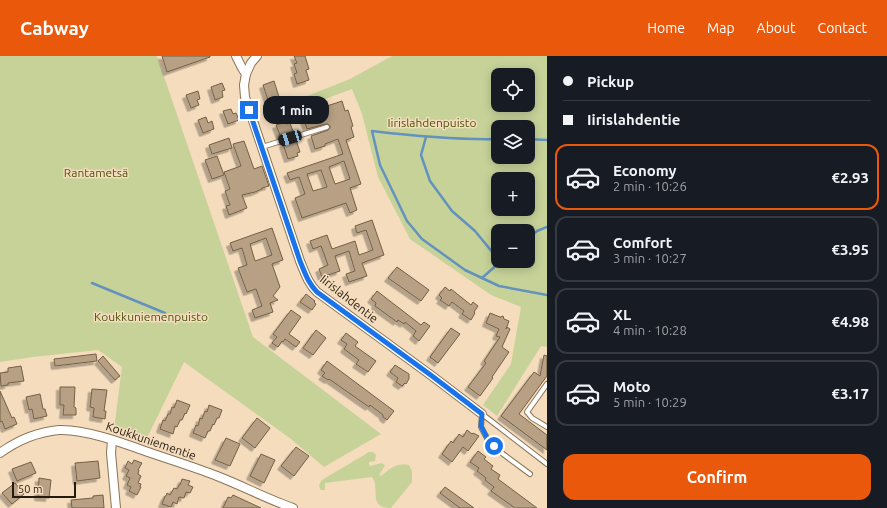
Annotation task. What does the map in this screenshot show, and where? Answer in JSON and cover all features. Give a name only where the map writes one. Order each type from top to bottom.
[{"type":"street","points":[[236,56],[246,74]]},
{"type":"street","points":[[246,74],[251,63],[257,56]]},
{"type":"street","name":"Iirislahdentie","points":[[246,74],[244,85],[245,97],[300,261],[312,287],[482,414]]},
{"type":"street","name":"Koukkuniementie","points":[[0,453],[11,445],[37,434],[60,430],[76,431],[129,445],[215,476],[293,508]]},
{"type":"street","points":[[112,440],[111,453],[116,508]]},
{"type":"lane","points":[[262,147],[327,127]]},
{"type":"lane","points":[[547,384],[527,412],[532,418],[547,427]]},
{"type":"lane","points":[[482,414],[481,426],[488,440],[503,454],[530,474]]},
{"type":"lane","name":"Iirislahdentie","points":[[482,414],[547,464]]},
{"type":"green space","points":[[0,56],[157,56],[253,337],[381,434],[324,467],[291,439],[184,362],[147,440],[114,429],[122,367],[98,350],[0,362]]},
{"type":"green space","name":"Iirislahdenpuisto","points":[[392,56],[547,56],[547,347],[541,346],[497,416],[483,405],[511,364],[521,307],[491,295],[410,239],[378,177],[362,114],[352,89],[309,105],[307,96],[350,79]]},
{"type":"green space","points":[[369,452],[373,452],[376,455],[375,461],[369,462],[369,465],[371,466],[381,463],[385,465],[379,475],[381,476],[397,465],[409,465],[412,471],[412,482],[391,508],[379,505],[372,477],[325,483],[325,490],[321,490],[319,485],[322,480]]},
{"type":"building","points":[[162,56],[210,56],[210,57],[167,72]]},
{"type":"building","points":[[294,56],[305,56],[309,69],[306,70],[309,80],[297,84],[294,74],[297,73],[294,64],[297,63]]},
{"type":"building","points":[[274,81],[279,97],[268,100],[263,85]]},
{"type":"building","points":[[222,83],[225,90],[222,91],[223,97],[215,100],[211,87]]},
{"type":"building","points":[[198,91],[200,99],[197,100],[199,105],[191,108],[186,95]]},
{"type":"building","points":[[342,101],[345,111],[348,110],[353,126],[351,127],[354,137],[346,140],[361,184],[350,188],[357,210],[350,213],[346,203],[302,218],[295,198],[305,194],[299,177],[290,180],[287,173],[343,154],[338,139],[325,144],[325,146],[315,149],[311,136],[328,130],[330,126],[328,124],[307,129],[303,116],[328,109],[327,106]],"holes":[[[344,161],[350,179],[335,184],[329,167]],[[321,170],[327,187],[313,191],[307,174]]]},
{"type":"building","points":[[231,109],[233,114],[236,113],[239,120],[228,124],[223,111]]},
{"type":"building","points":[[206,117],[208,123],[212,121],[214,129],[203,133],[198,120]]},
{"type":"building","points":[[286,122],[287,124],[290,123],[294,134],[281,138],[276,125]]},
{"type":"building","points":[[229,138],[232,148],[212,154],[209,145]]},
{"type":"building","points":[[296,140],[300,152],[297,153],[298,156],[288,159],[283,144]]},
{"type":"building","points":[[244,141],[254,169],[262,166],[269,186],[255,192],[242,195],[247,208],[229,215],[226,206],[230,205],[225,191],[230,189],[224,172],[241,166],[233,144]]},
{"type":"building","points":[[217,156],[224,175],[212,179],[205,160]]},
{"type":"building","points":[[372,220],[384,255],[362,263],[367,276],[349,282],[346,274],[355,271],[349,251],[335,256],[340,271],[322,277],[319,269],[328,265],[321,246],[313,249],[310,241],[327,235],[332,249],[355,241],[359,255],[373,250],[366,230],[357,233],[355,226]]},
{"type":"building","points":[[272,228],[283,260],[272,264],[280,287],[273,296],[278,300],[270,303],[273,312],[255,318],[252,310],[262,306],[256,289],[247,292],[238,268],[247,265],[242,248],[233,251],[230,243]],"holes":[[[266,238],[272,255],[255,261],[250,244]]]},
{"type":"building","points":[[397,267],[429,290],[421,301],[388,278]]},
{"type":"building","points":[[445,287],[450,291],[451,289],[471,305],[473,302],[478,306],[471,320],[462,314],[464,311],[452,302],[449,306],[440,300],[442,298],[439,295]]},
{"type":"building","points":[[377,291],[421,325],[424,322],[430,326],[419,341],[413,336],[416,331],[405,322],[404,324],[398,320],[397,322],[375,306],[376,303],[371,299]]},
{"type":"building","points":[[306,294],[315,301],[314,302],[316,304],[312,310],[300,302]]},
{"type":"building","points":[[291,310],[301,317],[289,334],[300,342],[296,347],[285,339],[278,347],[272,343],[277,337],[273,334]]},
{"type":"building","points":[[490,313],[500,317],[503,316],[504,319],[509,321],[506,329],[507,327],[510,329],[502,347],[509,352],[480,396],[468,387],[486,363],[484,361],[500,337],[496,336],[499,329],[486,323]]},
{"type":"building","points":[[451,328],[460,334],[438,363],[430,357]]},
{"type":"building","points":[[316,330],[326,338],[313,355],[303,348]]},
{"type":"building","points":[[346,333],[358,342],[355,346],[376,361],[368,372],[356,364],[359,360],[344,349],[347,344],[341,340]]},
{"type":"building","points":[[96,354],[97,361],[55,366],[54,359]]},
{"type":"building","points":[[544,355],[547,356],[547,376],[519,414],[547,435],[547,450],[501,416],[534,372],[540,376]]},
{"type":"building","points":[[103,356],[120,376],[115,380],[98,361]]},
{"type":"building","points":[[327,361],[394,411],[387,420],[370,405],[369,407],[329,379],[328,380],[322,376],[325,373],[321,370]]},
{"type":"building","points":[[395,365],[409,374],[409,379],[406,384],[405,383],[402,386],[396,382],[398,378],[390,372]]},
{"type":"building","points":[[21,366],[24,381],[8,383],[8,385],[1,386],[0,373],[8,372],[8,368]]},
{"type":"building","points":[[60,387],[75,387],[74,407],[76,408],[76,415],[63,415],[64,405],[60,405]]},
{"type":"building","points":[[92,389],[107,390],[104,411],[106,411],[105,419],[93,417],[94,408],[90,407]]},
{"type":"building","points":[[0,391],[12,418],[14,417],[17,424],[5,429],[2,421],[0,422]]},
{"type":"building","points":[[40,394],[43,409],[45,409],[47,416],[34,419],[32,409],[29,410],[26,397]]},
{"type":"building","points":[[177,400],[190,405],[177,427],[175,426],[173,434],[160,429],[163,420],[165,421],[168,414],[170,414],[172,407],[174,408]]},
{"type":"building","points":[[209,405],[222,410],[219,418],[217,418],[205,438],[193,433],[196,425],[198,426],[200,418],[202,419],[205,411],[207,412]]},
{"type":"building","points":[[257,418],[270,428],[255,448],[242,438]]},
{"type":"building","points":[[467,430],[472,434],[473,433],[479,436],[468,451],[463,447],[452,462],[442,454],[451,441],[453,443],[459,434],[463,437]]},
{"type":"building","points":[[226,438],[240,444],[230,466],[215,460]]},
{"type":"building","points":[[296,447],[309,456],[294,476],[281,466]]},
{"type":"building","points":[[478,451],[486,457],[484,459],[493,466],[491,469],[500,475],[498,479],[537,508],[515,508],[491,491],[494,487],[477,471],[479,468],[470,462]]},
{"type":"building","points":[[261,454],[275,460],[264,483],[250,476]]},
{"type":"building","points":[[134,460],[142,463],[138,470],[138,474],[141,476],[138,483],[141,484],[141,487],[137,495],[129,491],[131,487],[127,485],[130,478],[126,476],[129,470],[125,468],[128,461],[132,464]]},
{"type":"building","points":[[98,461],[100,478],[77,481],[75,463]]},
{"type":"building","points":[[31,462],[36,473],[17,481],[12,469]]},
{"type":"building","points":[[39,478],[51,480],[49,498],[38,497]]},
{"type":"building","points":[[182,479],[190,481],[188,485],[193,487],[190,493],[186,492],[184,498],[179,497],[177,504],[173,502],[171,507],[162,504],[167,493],[170,495],[174,488],[177,489]]},
{"type":"building","points":[[15,483],[24,494],[12,504],[2,493]]},
{"type":"building","points":[[445,487],[474,508],[460,508],[440,493]]},
{"type":"building","points":[[103,495],[104,508],[72,508],[71,500],[93,498],[93,496]]},
{"type":"building","points":[[233,495],[261,508],[223,508],[228,497],[231,498]]},
{"type":"waterway","points":[[491,139],[435,137],[372,131],[380,165],[407,221],[422,239],[465,270],[499,286],[547,295]]},
{"type":"waterway","points":[[426,137],[421,155],[430,181],[452,211],[475,231],[491,250]]},
{"type":"waterway","points":[[535,139],[547,140]]},
{"type":"waterway","points":[[535,233],[547,227]]},
{"type":"waterway","points":[[482,278],[493,268]]},
{"type":"waterway","points":[[92,283],[165,313]]},
{"type":"route","points":[[249,110],[300,261],[312,287],[482,414],[481,426],[488,440],[494,446]]},
{"type":"park label","name":"Rantametsä","points":[[96,173]]},
{"type":"park label","name":"Koukkuniemenpuisto","points":[[151,317]]}]
